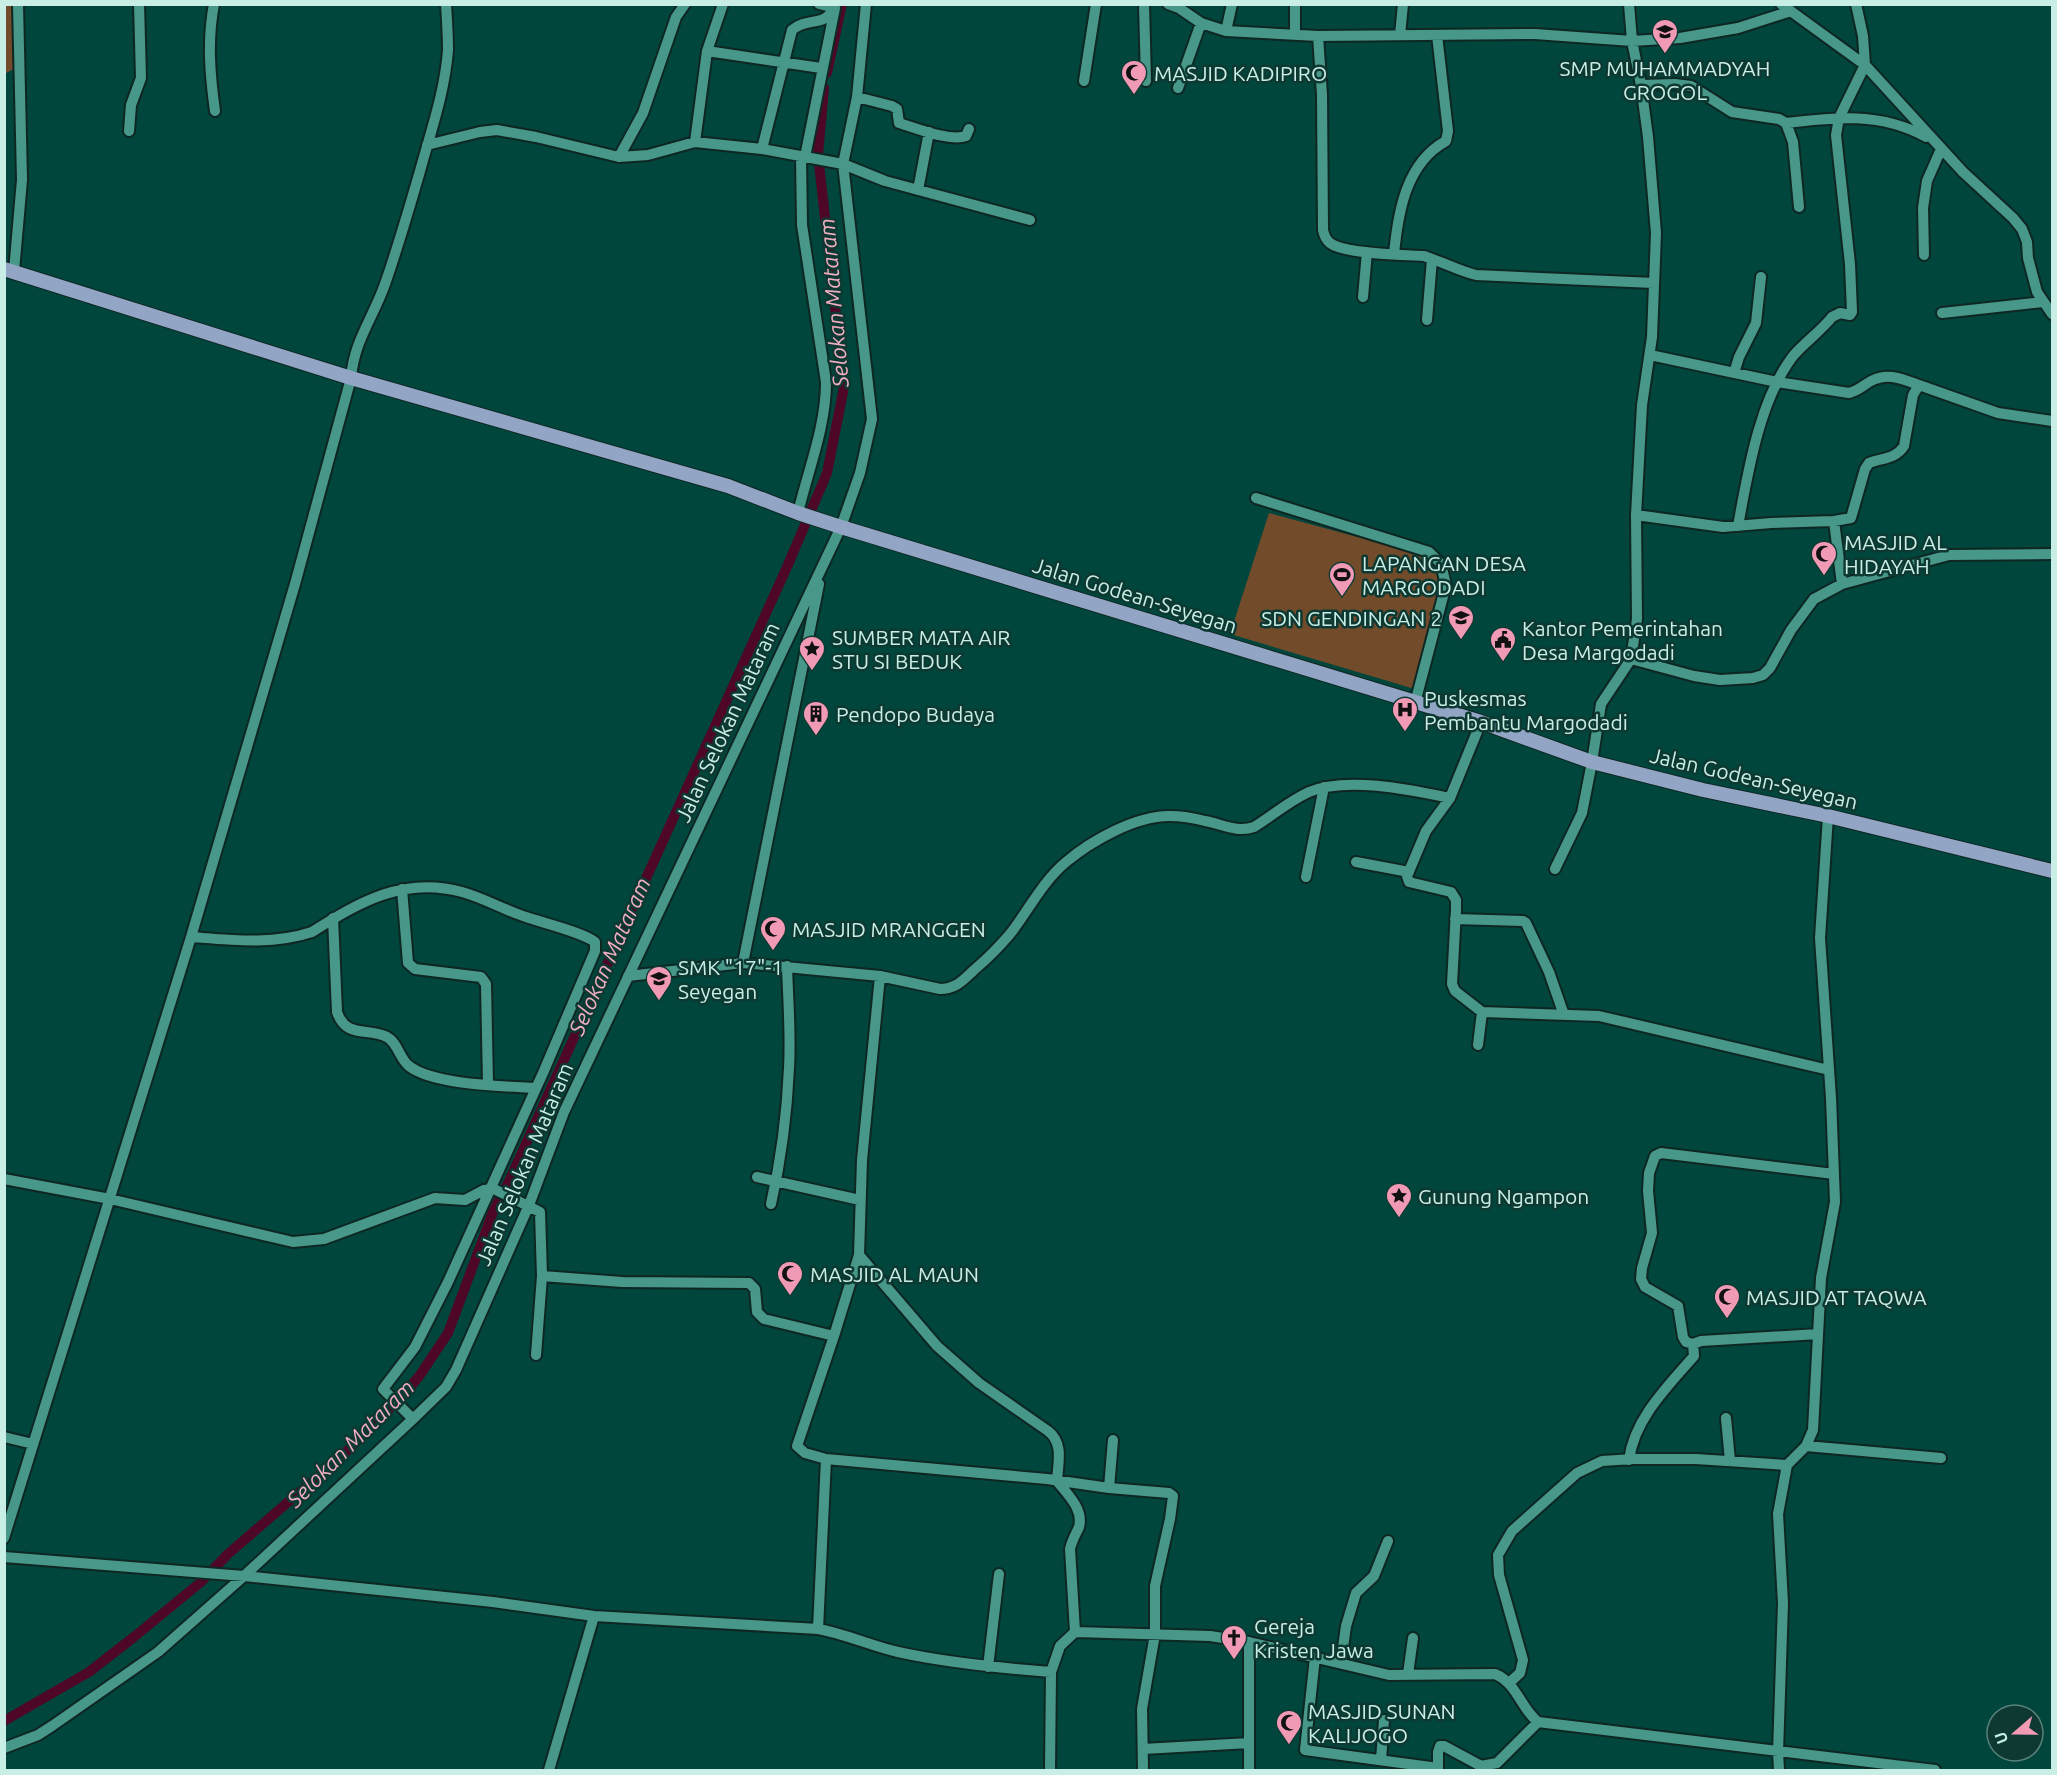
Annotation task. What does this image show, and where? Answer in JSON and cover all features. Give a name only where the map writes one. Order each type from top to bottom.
[{"type":"main road","name":"Jalan Godean-Seyegan","points":[[9,270],[351,378],[728,486],[800,514],[1481,722],[1592,762],[1702,790],[1828,816],[2052,871]]},
{"type":"street","points":[[9,270],[22,180],[18,4]]},
{"type":"street","points":[[129,131],[131,105],[141,78],[139,4]]},
{"type":"street","points":[[214,4],[210,28],[209,64],[215,111]]},
{"type":"street","points":[[4,1538],[191,937],[295,584],[351,378],[352,360],[381,295],[398,249],[446,70],[448,49],[446,4]]},
{"type":"street","points":[[619,157],[643,112],[676,17],[685,4]]},
{"type":"street","points":[[819,4],[835,6]]},
{"type":"street","name":"Jalan Selokan Mataram","points":[[4,1748],[38,1735],[158,1652],[244,1576],[413,1419],[446,1387],[456,1370],[529,1205],[564,1112],[823,566],[836,525],[860,473],[872,419],[843,164],[857,97],[866,4]]},
{"type":"street","points":[[1084,81],[1096,4]]},
{"type":"street","points":[[1144,4],[1146,81]]},
{"type":"street","points":[[1168,4],[1179,8],[1201,23],[1226,31],[1318,36],[1535,34],[1632,41],[1680,38],[1738,28],[1791,12]]},
{"type":"street","points":[[1226,31],[1232,4]]},
{"type":"street","points":[[1295,4],[1295,35]]},
{"type":"street","points":[[1400,35],[1402,4]]},
{"type":"street","points":[[1555,869],[1582,813],[1601,704],[1631,659],[1637,619],[1636,515],[1642,405],[1650,355],[1656,233],[1641,85],[1632,41],[1629,4]]},
{"type":"street","points":[[1781,4],[1865,64],[1937,145],[2013,218],[2027,242],[2031,276],[2037,292],[2052,314]]},
{"type":"street","points":[[1738,526],[1748,471],[1764,415],[1777,382],[1793,356],[1832,317],[1840,313],[1850,315],[1852,312],[1850,264],[1836,135],[1839,118],[1865,64],[1863,36],[1856,4]]},
{"type":"street","points":[[696,142],[708,51],[723,5]]},
{"type":"street","points":[[762,149],[792,30],[802,23],[831,16],[835,6]]},
{"type":"street","points":[[800,514],[816,452],[826,396],[826,382],[802,225],[805,157],[835,6]]},
{"type":"street","points":[[1178,88],[1201,23]]},
{"type":"street","points":[[1394,254],[1400,206],[1414,174],[1432,149],[1446,141],[1448,131],[1437,35]]},
{"type":"street","points":[[1318,36],[1323,95],[1323,230],[1325,238],[1331,244],[1367,252],[1424,256],[1476,275],[1654,284]]},
{"type":"street","points":[[708,51],[821,68]]},
{"type":"street","points":[[1641,85],[1690,86],[1732,112],[1779,119],[1786,123],[1863,118],[1906,126],[1937,145]]},
{"type":"street","points":[[857,97],[892,106],[897,109],[899,123],[929,132],[962,138],[966,136],[969,129]]},
{"type":"street","points":[[1786,123],[1793,142],[1799,207]]},
{"type":"street","points":[[427,145],[497,130],[632,158],[696,142],[762,149],[843,164],[885,181],[1030,220]]},
{"type":"street","points":[[918,190],[929,132]]},
{"type":"street","points":[[1924,255],[1923,208],[1927,181],[1937,145]]},
{"type":"street","points":[[1363,297],[1367,252]]},
{"type":"street","points":[[1427,320],[1432,259]]},
{"type":"street","points":[[1734,373],[1739,357],[1756,323],[1761,278]]},
{"type":"street","points":[[1942,313],[2043,302]]},
{"type":"street","points":[[1650,355],[1777,382],[1849,393],[1858,391],[1870,382],[1886,376],[1898,377],[1998,413],[2052,421]]},
{"type":"street","points":[[1636,515],[1723,527],[1834,521],[1851,518],[1869,463],[1891,458],[1904,446],[1913,395],[1918,386]]},
{"type":"street","points":[[1256,498],[1430,552],[1441,564],[1446,585],[1415,703]]},
{"type":"street","points":[[1834,521],[1842,584]]},
{"type":"street","points":[[1631,659],[1694,676],[1720,680],[1746,679],[1764,675],[1800,615],[1814,599],[1842,584],[1949,555],[2052,554]]},
{"type":"street","points":[[743,963],[823,566]]},
{"type":"street","points":[[1481,722],[1450,798],[1426,831],[1407,876],[1409,882],[1451,892],[1456,900],[1452,984],[1455,991],[1482,1012],[1599,1016],[1829,1070]]},
{"type":"street","points":[[628,976],[743,963],[880,976],[940,989],[950,989],[958,985],[989,957],[1010,934],[1051,875],[1067,860],[1098,839],[1144,819],[1168,816],[1247,830],[1299,798],[1324,788],[1376,786],[1450,798]]},
{"type":"street","points":[[1306,877],[1324,788]]},
{"type":"street","points":[[1779,1770],[1784,1603],[1778,1514],[1787,1465],[1806,1446],[1813,1430],[1823,1257],[1835,1202],[1820,938],[1828,816]]},
{"type":"street","points":[[1356,862],[1409,872]]},
{"type":"street","points":[[191,937],[238,941],[279,938],[312,932],[356,904],[415,886],[459,891],[499,908],[595,942],[595,951],[543,1073],[448,1282],[415,1347],[383,1389],[413,1419]]},
{"type":"street","points":[[402,889],[410,967],[481,977],[486,984],[488,1084]]},
{"type":"street","points":[[333,918],[337,1012],[343,1024],[350,1029],[390,1038],[409,1066],[423,1073],[443,1078],[535,1088]]},
{"type":"street","points":[[1455,919],[1523,921],[1526,923],[1550,972],[1564,1015]]},
{"type":"street","points":[[771,1204],[787,1099],[789,1067],[787,966]]},
{"type":"street","points":[[880,976],[860,1200],[859,1255],[797,1446],[805,1453],[826,1459],[1058,1481],[1169,1493],[1173,1496],[1156,1577],[1155,1634],[1142,1709],[1143,1770]]},
{"type":"street","points":[[1478,1045],[1482,1012]]},
{"type":"street","points":[[1818,1335],[1701,1341],[1693,1344],[1684,1340],[1678,1306],[1645,1287],[1641,1280],[1652,1233],[1648,1191],[1649,1173],[1655,1156],[1661,1154],[1834,1174]]},
{"type":"street","points":[[757,1177],[775,1186],[860,1200]]},
{"type":"street","points":[[4,1179],[110,1199],[294,1242],[324,1239],[439,1197],[465,1200],[491,1189],[529,1205],[538,1210],[541,1215],[542,1276],[536,1355]]},
{"type":"street","points":[[859,1255],[937,1346],[979,1383],[1054,1435],[1059,1450],[1058,1481],[1080,1515],[1070,1549],[1075,1632]]},
{"type":"street","points":[[542,1276],[679,1284],[749,1283],[755,1289],[757,1312],[764,1318],[834,1336]]},
{"type":"street","points":[[1629,1460],[1632,1441],[1637,1431],[1658,1399],[1694,1356],[1693,1344]]},
{"type":"street","points":[[1726,1418],[1730,1461]]},
{"type":"street","points":[[4,1437],[33,1444]]},
{"type":"street","points":[[1109,1488],[1113,1440]]},
{"type":"street","points":[[1806,1446],[1941,1458]]},
{"type":"street","points":[[818,1629],[826,1459]]},
{"type":"street","points":[[1509,1683],[1520,1673],[1523,1660],[1497,1568],[1497,1559],[1512,1531],[1577,1473],[1602,1461],[1696,1459],[1787,1465]]},
{"type":"street","points":[[1341,1662],[1346,1626],[1356,1593],[1374,1576],[1388,1541]]},
{"type":"street","points":[[4,1557],[226,1574],[493,1602],[594,1616],[818,1629],[850,1636],[871,1645],[901,1653],[988,1667],[1051,1672]]},
{"type":"street","points":[[988,1667],[999,1574]]},
{"type":"street","points":[[549,1770],[594,1616]]},
{"type":"street","points":[[1050,1770],[1051,1672],[1060,1646],[1075,1632],[1210,1636],[1250,1642],[1389,1675],[1495,1674],[1509,1683],[1532,1717],[1539,1722],[1935,1770]]},
{"type":"street","points":[[1408,1674],[1413,1638]]},
{"type":"street","points":[[1249,1770],[1250,1642]]},
{"type":"street","points":[[1315,1657],[1305,1750],[1438,1769],[1438,1752],[1440,1746],[1444,1746],[1481,1766],[1497,1763],[1539,1722]]},
{"type":"street","points":[[1381,1760],[1384,1720]]},
{"type":"street","points":[[1143,1749],[1249,1743]]},
{"type":"shaded area","points":[[4,5],[15,5],[16,68],[6,73],[4,72]]},
{"type":"shaded area","name":"LAPANGAN DESA MARGODADI","points":[[1269,513],[1453,563],[1418,690],[1230,634]]},
{"type":"waterway","name":"Selokan Mataram","points":[[827,73],[842,4]]},
{"type":"waterway","name":"Selokan Mataram","points":[[4,1721],[89,1672],[201,1582],[228,1554],[347,1451],[406,1392],[448,1333],[493,1212],[787,567],[827,473],[844,387],[818,155],[824,88]]},
{"type":"place","name":"SMP MUHAMMADYAH GROGOL","points":[[1665,55]]},
{"type":"place","name":"MASJID KADIPIRO","points":[[1134,96]]},
{"type":"place","name":"MASJID AL HIDAYAH","points":[[1824,577]]},
{"type":"place","name":"LAPANGAN DESA MARGODADI","points":[[1342,598]]},
{"type":"place","name":"SDN GENDINGAN 2","points":[[1461,641]]},
{"type":"place","name":"Kantor Pemerintahan Desa Margodadi","points":[[1503,663]]},
{"type":"place","name":"SUMBER MATA AIR STU SI BEDUK","points":[[812,672]]},
{"type":"place","name":"Puskesmas Pembantu Margodadi","points":[[1405,733]]},
{"type":"place","name":"Pendopo Budaya","points":[[816,737]]},
{"type":"place","name":"MASJID MRANGGEN","points":[[773,952]]},
{"type":"place","name":"SMK \"17\"-1 Seyegan","points":[[659,1002]]},
{"type":"place","name":"Gunung Ngampon","points":[[1399,1219]]},
{"type":"place","name":"MASJID AL MAUN","points":[[790,1297]]},
{"type":"place","name":"MASJID AT TAQWA","points":[[1727,1320]]},
{"type":"place","name":"Gereja Kristen Jawa","points":[[1234,1661]]},
{"type":"place","name":"MASJID SUNAN KALIJOGO","points":[[1289,1746]]}]
